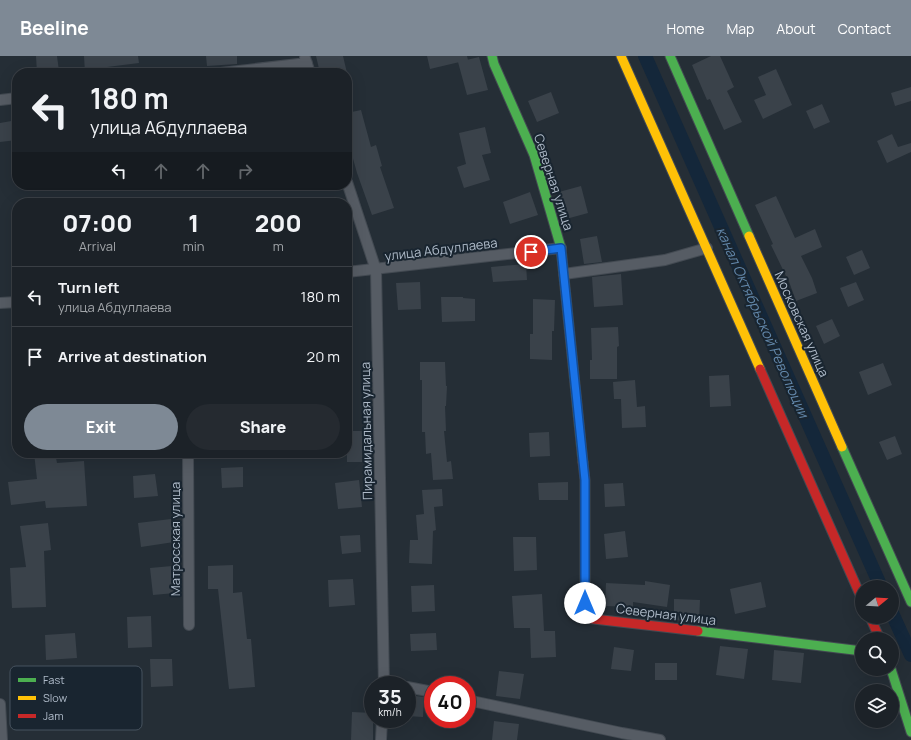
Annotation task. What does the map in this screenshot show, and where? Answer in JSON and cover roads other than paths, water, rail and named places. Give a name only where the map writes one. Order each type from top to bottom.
[{"type":"main road","name":"Северная улица","points":[[492,56],[494,64],[534,155],[561,248],[585,480],[585,618],[855,650]]},
{"type":"main road","points":[[621,56],[855,583]]},
{"type":"main road","name":"Московская улица","points":[[670,56],[911,602]]},
{"type":"main road","points":[[893,676],[911,732]]},
{"type":"street","points":[[251,68],[305,59]]},
{"type":"street","points":[[0,100],[12,99]]},
{"type":"street","name":"Пирамидальная улица","points":[[350,190],[376,270],[384,676]]},
{"type":"street","name":"улица Абдуллаева","points":[[352,272],[561,248]]},
{"type":"street","points":[[564,274],[665,260],[707,248]]},
{"type":"street","points":[[0,303],[12,302]]},
{"type":"street","name":"Матросская улица","points":[[188,458],[189,625]]},
{"type":"street","points":[[476,702],[660,740]]},
{"type":"street","points":[[0,704],[2,740]]},
{"type":"street","points":[[381,740],[382,728]]},
{"type":"waterway","name":"канал Октябрьской Революции","points":[[645,56],[878,580]]},
{"type":"waterway","name":"канал Октябрьской Революции","points":[[897,624],[911,655]]}]
